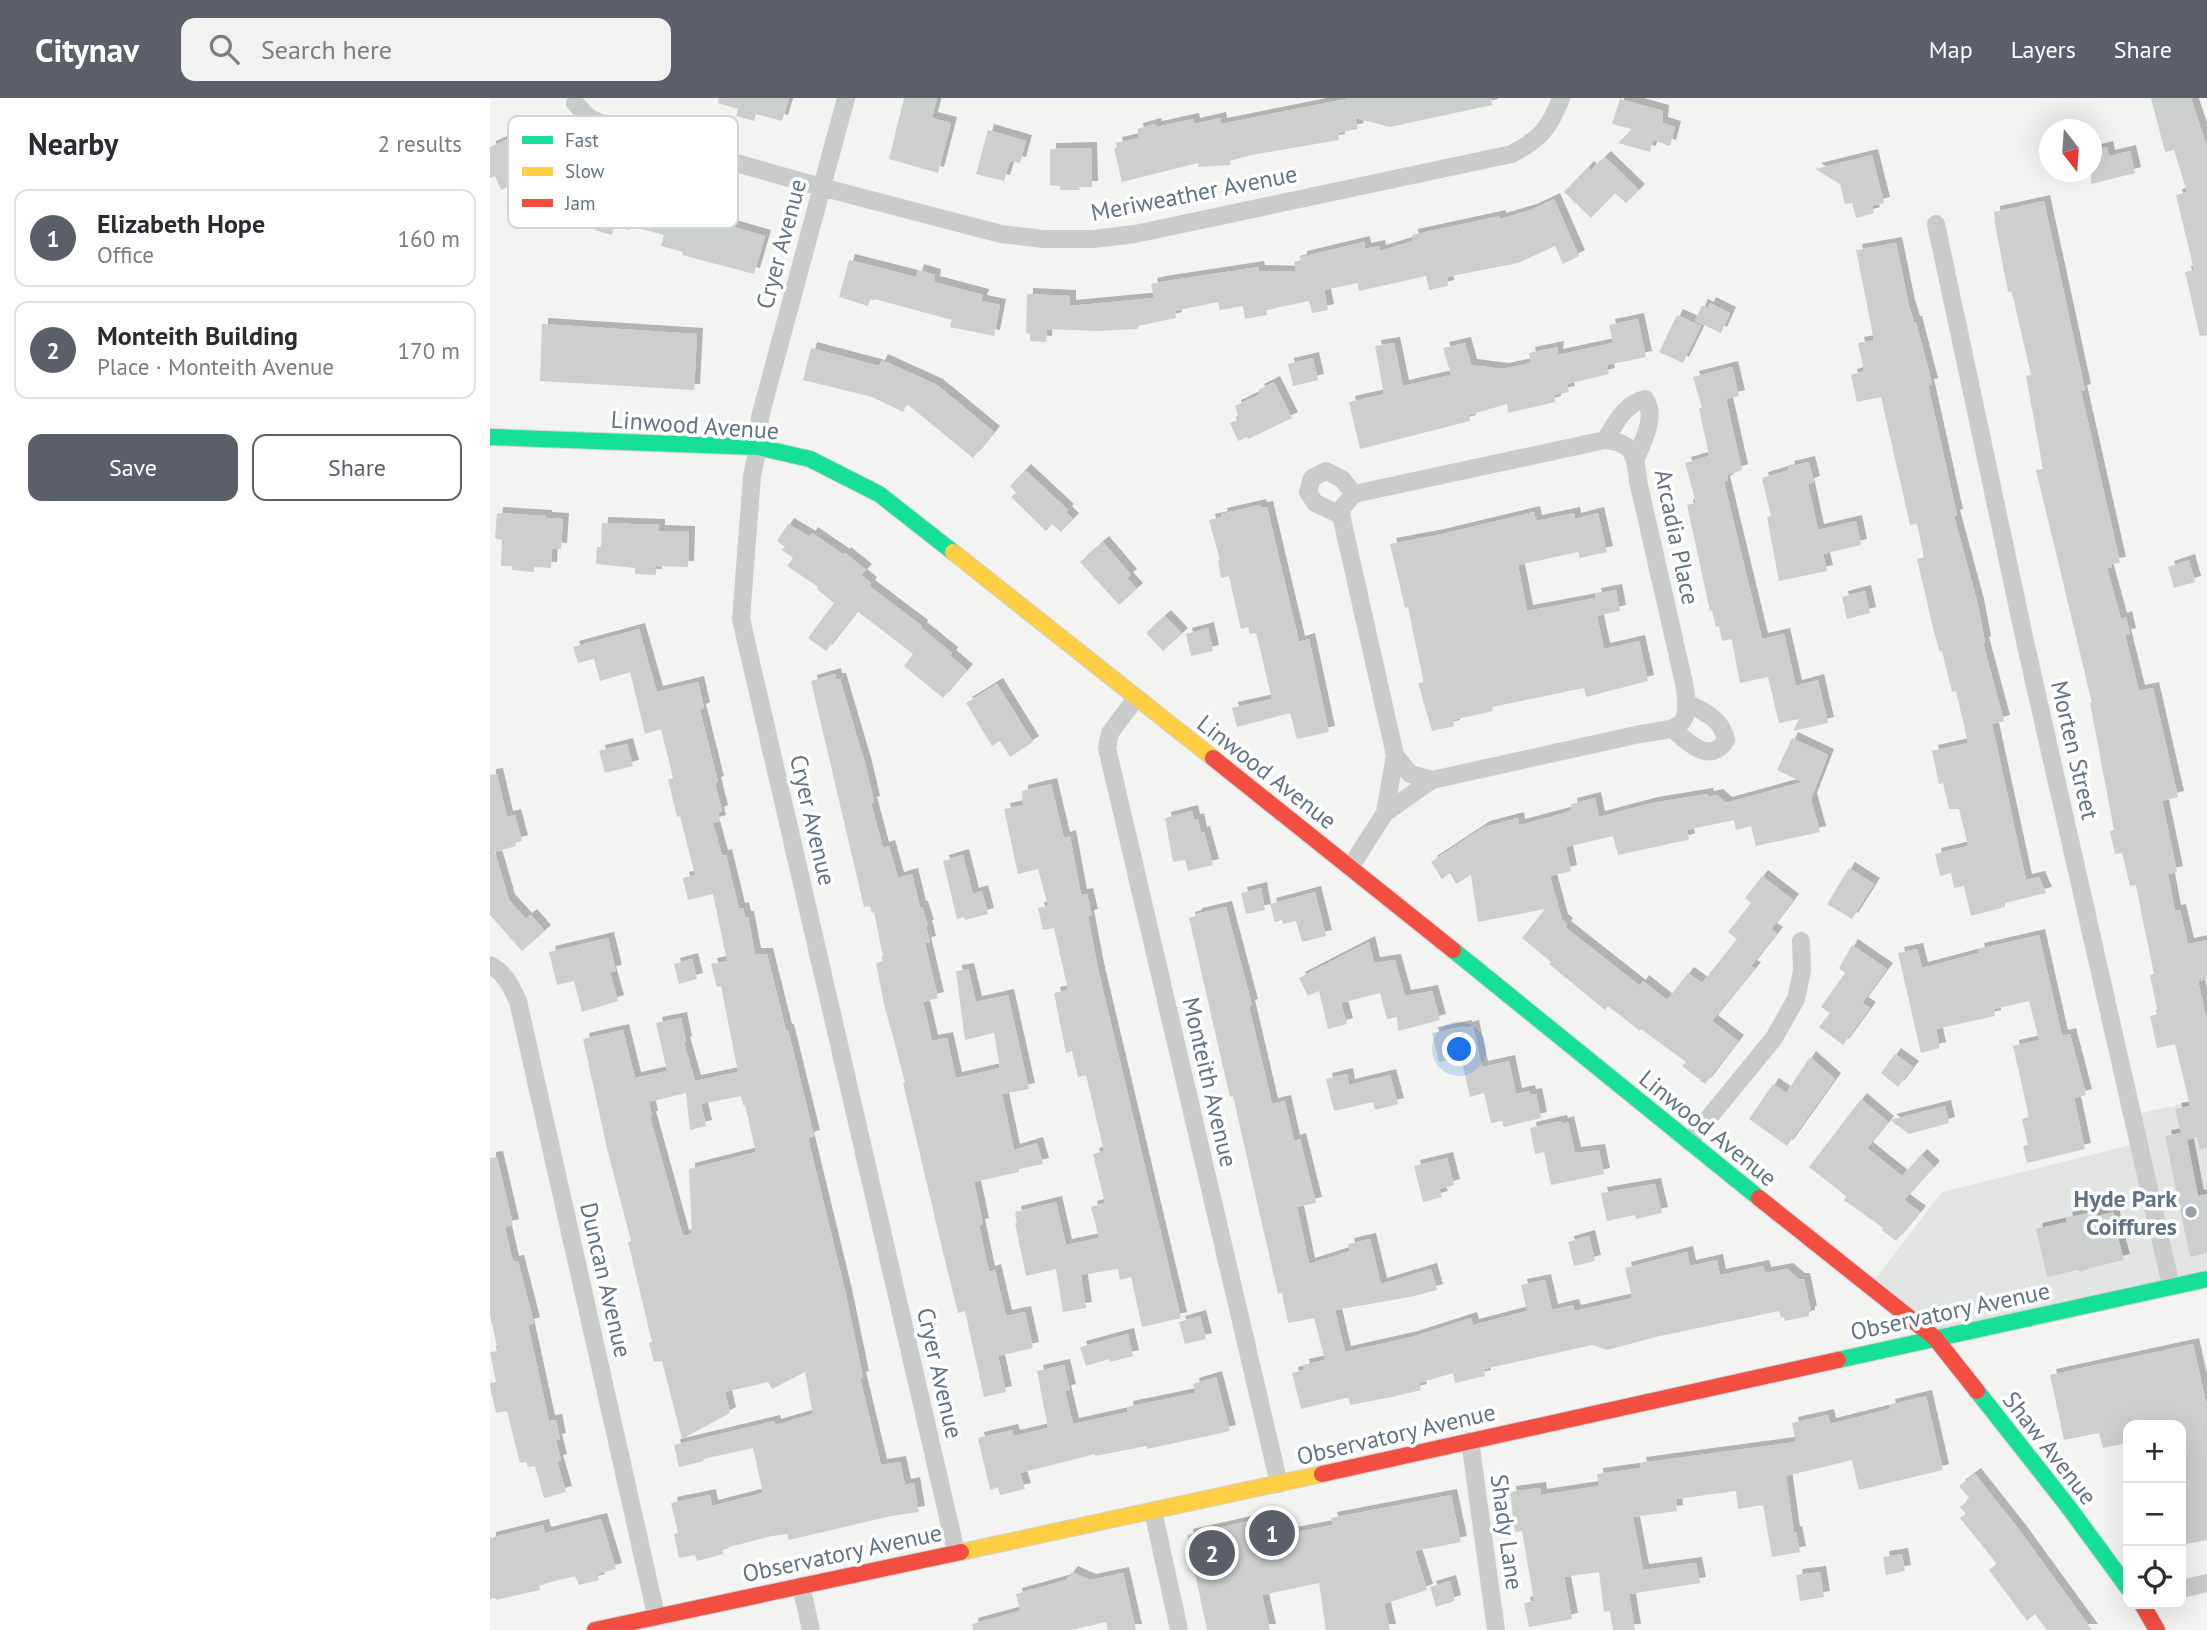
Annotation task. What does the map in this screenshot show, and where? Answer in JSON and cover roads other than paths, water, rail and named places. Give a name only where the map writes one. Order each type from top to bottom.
[{"type":"main road","name":"Linwood Avenue","points":[[490,437],[758,447],[810,459],[841,472],[879,494],[1351,866],[1689,1142],[1935,1338]]},
{"type":"main road","name":"Observatory Avenue","points":[[595,1630],[1279,1484],[2207,1279]]},
{"type":"main road","name":"Shaw Avenue","points":[[1935,1338],[2067,1505],[2123,1581]]},
{"type":"main road","points":[[2146,1609],[2157,1630]]},
{"type":"street","name":"Cryer Avenue","points":[[846,98],[760,417],[752,476],[741,619],[956,1552]]},
{"type":"street","name":"Meriweather Avenue","points":[[738,164],[1002,234],[1042,239],[1094,239],[1135,234],[1512,154],[1532,144],[1540,136],[1553,119],[1561,98]]},
{"type":"street","name":"Meriweather Avenue","points":[[575,103],[587,116]]},
{"type":"street","name":"Morten Street","points":[[1936,224],[2026,646],[2171,1286]]},
{"type":"street","points":[[1385,813],[1395,755],[1341,515],[1342,508],[1354,494],[1605,440],[1622,413],[1634,402],[1645,399],[1651,408],[1650,419],[1636,459]]},
{"type":"street","name":"Arcadia Place","points":[[1605,440],[1623,444],[1636,459],[1638,481],[1687,703]]},
{"type":"street","points":[[1341,515],[1315,503],[1308,492],[1312,478],[1326,471],[1342,479],[1354,494]]},
{"type":"street","name":"Monteith Avenue","points":[[1136,698],[1110,733],[1107,748],[1279,1484]]},
{"type":"street","points":[[1351,866],[1385,813],[1432,780],[1673,729],[1683,721],[1687,703],[1713,717],[1724,729],[1726,740],[1721,749],[1714,752],[1704,751],[1688,743],[1673,729]]},
{"type":"street","points":[[1395,755],[1410,774],[1432,780]]},
{"type":"street","points":[[1689,1142],[1774,1038],[1791,1009],[1802,971],[1801,941]]},
{"type":"street","name":"Duncan Avenue","points":[[490,965],[499,969],[518,1001],[656,1615]]},
{"type":"street","name":"Shady Lane","points":[[1470,1441],[1496,1630]]},
{"type":"street","points":[[1153,1511],[1180,1630]]},
{"type":"street","points":[[2186,1588],[2207,1583]]},
{"type":"street","points":[[801,1586],[811,1630]]},
{"type":"place","name":"Hyde Park Coiffures","points":[[2191,1212]]},
{"type":"place","name":"Elizabeth Hope","points":[[1272,1533]]},
{"type":"place","name":"Monteith Building","points":[[1212,1553]]}]
